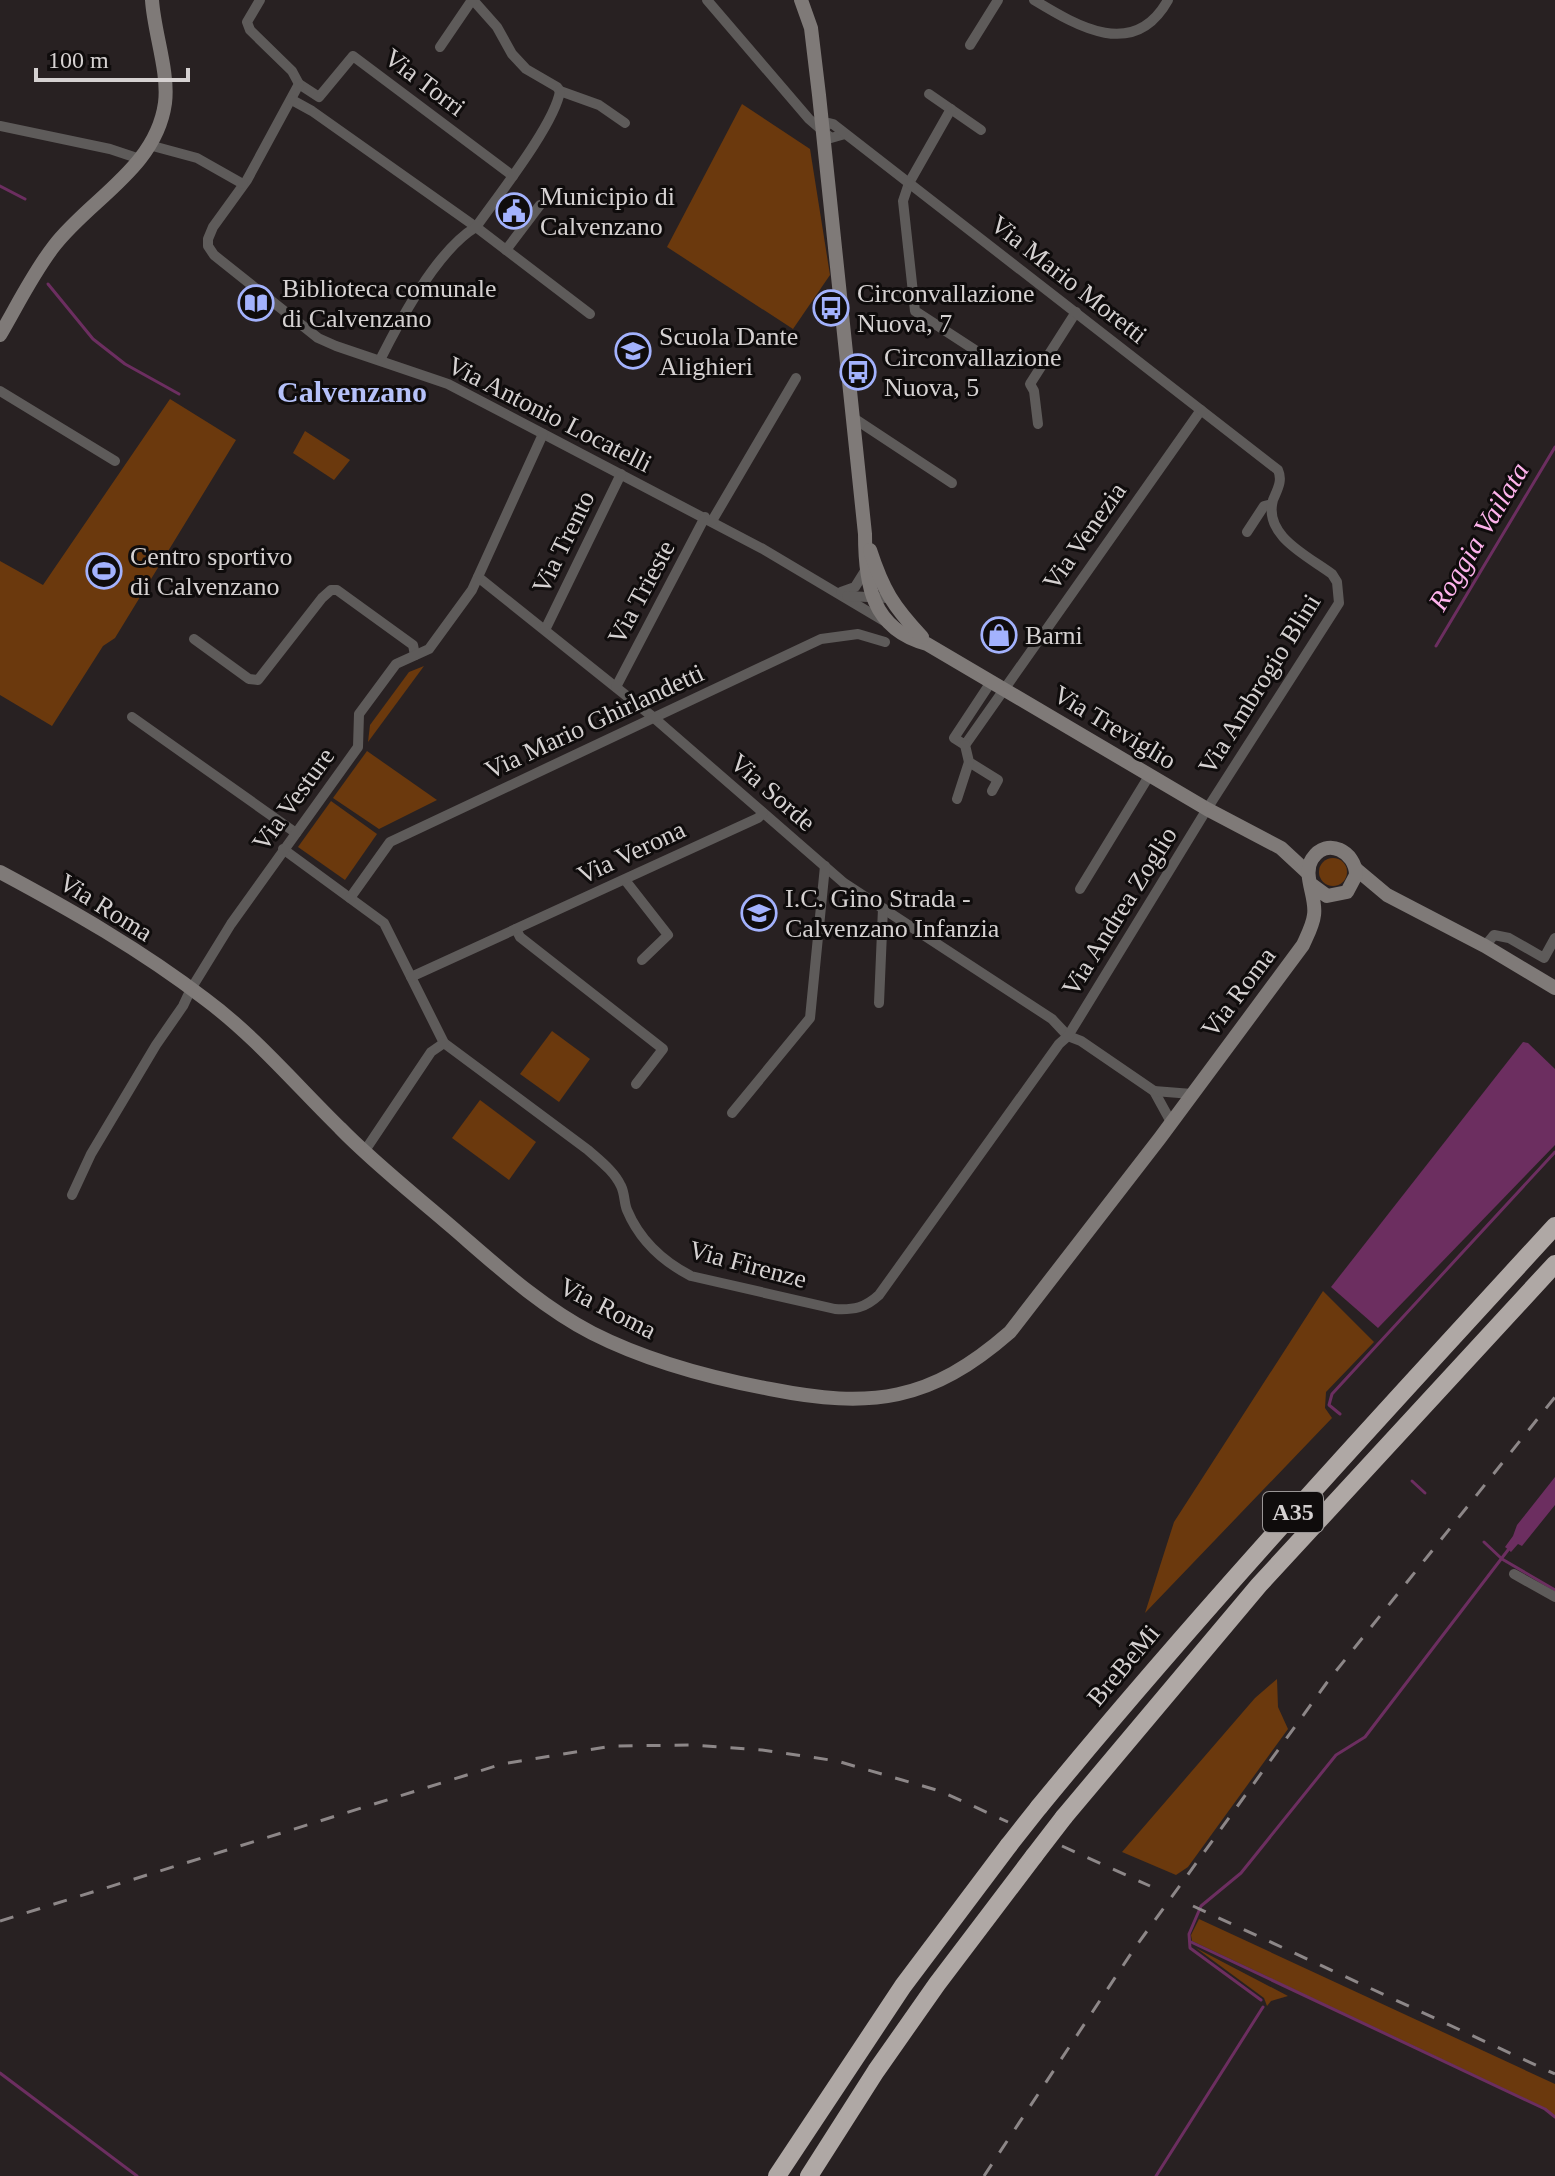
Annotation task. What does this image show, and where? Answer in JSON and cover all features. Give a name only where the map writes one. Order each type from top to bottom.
[{"type":"highway","name":"BreBeMi","points":[[777,2176],[903,1986],[1009,1845],[1129,1697],[1243,1567],[1555,1226]]},
{"type":"highway","name":"BreBeMi","points":[[809,2176],[876,2071],[937,1984],[1064,1817],[1259,1585],[1555,1264]]},
{"type":"street","points":[[0,335],[53,247],[140,159],[163,115],[166,92],[152,0]]},
{"type":"street","points":[[149,145],[197,158],[243,184],[299,84],[292,71],[250,30],[247,22],[260,0]]},
{"type":"street","points":[[440,47],[472,0],[497,27],[512,54],[526,69],[560,91],[599,105],[625,123]]},
{"type":"street","points":[[707,0],[809,119],[823,130]]},
{"type":"street","points":[[801,0],[811,28],[823,130],[865,534],[865,571],[873,597],[927,644]]},
{"type":"street","points":[[970,45],[998,0]]},
{"type":"street","points":[[1034,0],[1077,26],[1113,36],[1147,25],[1163,10],[1168,0]]},
{"type":"street","name":"Via Torri","points":[[299,84],[319,97],[353,56],[513,176]]},
{"type":"street","points":[[380,360],[404,312],[432,272],[476,227],[513,176],[556,107],[560,91]]},
{"type":"street","points":[[929,94],[981,130]]},
{"type":"street","points":[[292,100],[476,227],[590,314]]},
{"type":"street","points":[[951,109],[909,183],[903,201],[915,311],[978,352]]},
{"type":"street","points":[[0,126],[115,150],[140,159]]},
{"type":"street","name":"Via Mario Moretti","points":[[823,130],[831,138],[845,134],[1201,410]]},
{"type":"street","name":"Via Antonio Locatelli","points":[[243,184],[213,227],[208,246],[249,285],[318,338],[448,384],[708,519],[841,594],[886,610]]},
{"type":"street","points":[[506,250],[540,205]]},
{"type":"street","points":[[1038,424],[1034,391],[1030,384],[1076,312]]},
{"type":"street","name":"Via Trieste","points":[[616,687],[708,519],[796,378]]},
{"type":"street","points":[[0,391],[115,461]]},
{"type":"street","name":"Via Ambrogio Blini","points":[[1201,410],[1278,470],[1281,475],[1272,504],[1273,526],[1281,536],[1332,574],[1337,582],[1339,603],[1207,809]]},
{"type":"street","name":"Via Venezia","points":[[969,762],[965,745],[954,738],[997,686],[1201,410]]},
{"type":"street","points":[[852,417],[952,483]]},
{"type":"street","name":"Via Vesture","points":[[72,1195],[91,1154],[231,924],[358,747],[359,714],[396,664],[429,649],[472,590],[543,434]]},
{"type":"street","name":"Via Trento","points":[[545,630],[621,474]]},
{"type":"street","points":[[1247,532],[1264,506],[1272,504]]},
{"type":"street","points":[[865,534],[880,579],[886,610],[895,628],[927,644]]},
{"type":"street","points":[[841,594],[855,587],[865,571]]},
{"type":"street","name":"Via Sorde","points":[[478,577],[653,717],[825,866],[810,1018],[732,1113]]},
{"type":"street","points":[[194,639],[249,679],[258,680],[322,598],[331,590],[337,590],[413,645],[415,655]]},
{"type":"street","name":"Via Antonio Locatelli","points":[[841,594],[873,597]]},
{"type":"street","name":"Via Mario Ghirlandetti","points":[[350,898],[390,842],[821,639],[858,634],[885,642]]},
{"type":"street","name":"Via Treviglio","points":[[927,644],[1149,776],[1281,848],[1321,894],[1387,895]]},
{"type":"street","points":[[132,717],[296,833]]},
{"type":"street","points":[[957,799],[969,762],[998,780],[992,791]]},
{"type":"street","points":[[1080,889],[1149,776]]},
{"type":"street","name":"Via Andrea Zoglio","points":[[1068,1036],[1207,809]]},
{"type":"street","name":"Via Verona","points":[[411,977],[625,880],[763,813]]},
{"type":"street","name":"Via Treviglio","points":[[1281,848],[1317,853],[1325,849],[1342,850],[1354,861],[1356,869],[1387,895],[1485,946],[1555,988]]},
{"type":"street","name":"Via Firenze","points":[[283,849],[384,923],[444,1043],[608,1168],[621,1186],[627,1210],[640,1234],[656,1255],[691,1276],[835,1309],[855,1310],[870,1303],[879,1295],[1059,1044],[1068,1036]]},
{"type":"street","points":[[1310,879],[1312,859],[1317,853]]},
{"type":"street","points":[[825,866],[844,883],[1052,1019],[1068,1036],[1081,1041],[1154,1091],[1171,1122]]},
{"type":"street","points":[[1340,894],[1355,882],[1356,869]]},
{"type":"street","name":"Via Roma","points":[[0,872],[91,921],[191,989],[240,1029],[364,1152],[532,1296],[593,1334],[674,1366],[747,1385],[847,1401],[883,1398],[944,1378],[982,1357],[1010,1332],[1303,945],[1315,913],[1310,879]]},
{"type":"street","points":[[625,880],[668,935],[642,960]]},
{"type":"street","name":"Via Roma","points":[[1315,913],[1340,894]]},
{"type":"street","points":[[879,1003],[883,908]]},
{"type":"street","points":[[516,929],[520,937],[663,1049],[636,1084]]},
{"type":"street","points":[[1485,946],[1494,935],[1509,938],[1544,958],[1555,938]]},
{"type":"street","points":[[364,1152],[431,1052],[444,1043]]},
{"type":"street","points":[[1154,1091],[1192,1094]]},
{"type":"street","points":[[1514,1574],[1555,1597]]},
{"type":"shaded area","points":[[742,104],[810,149],[830,275],[793,329],[667,247]]},
{"type":"shaded area","name":"Centro sportivo di Calvenzano","points":[[170,399],[236,440],[115,638],[103,646],[52,726],[0,695],[0,561],[43,585]]},
{"type":"shaded area","points":[[305,431],[350,460],[334,480],[293,453]]},
{"type":"shaded area","points":[[424,666],[368,742],[370,725],[409,672]]},
{"type":"shaded area","points":[[367,751],[437,800],[379,829],[333,798]]},
{"type":"shaded area","points":[[331,801],[377,834],[345,880],[298,847]]},
{"type":"shaded area","points":[[1333,858],[1343,862],[1347,872],[1343,882],[1333,886],[1323,882],[1319,872],[1323,862]]},
{"type":"shaded area","points":[[552,1031],[590,1059],[559,1102],[520,1074]]},
{"type":"shaded area","points":[[1523,1042],[1528,1043],[1555,1069],[1555,1145],[1378,1328],[1331,1287]]},
{"type":"shaded area","points":[[480,1100],[536,1142],[509,1180],[452,1138]]},
{"type":"shaded area","points":[[1323,1291],[1374,1342],[1326,1392],[1325,1408],[1332,1418],[1145,1613],[1174,1522]]},
{"type":"shaded area","points":[[1555,1477],[1555,1505],[1522,1546],[1518,1544],[1511,1552],[1505,1547],[1517,1525]]},
{"type":"shaded area","points":[[1277,1679],[1278,1707],[1288,1729],[1188,1867],[1176,1875],[1122,1852],[1255,1698]]},
{"type":"shaded area","points":[[1199,1919],[1555,2084],[1555,2116],[1545,2108],[1192,1941],[1191,1935]]},
{"type":"shaded area","points":[[1196,1948],[1288,1996],[1271,2001],[1267,2006],[1264,1998]]},
{"type":"waterway","points":[[0,186],[25,199]]},
{"type":"waterway","points":[[48,284],[93,339],[125,364],[179,394]]},
{"type":"waterway","name":"Roggia Vailata","points":[[1436,646],[1555,447]]},
{"type":"waterway","points":[[1340,1414],[1329,1405],[1332,1394],[1555,1152]]},
{"type":"waterway","points":[[1412,1481],[1425,1493]]},
{"type":"waterway","points":[[1484,1542],[1502,1559],[1555,1590]]},
{"type":"waterway","points":[[1261,2000],[1190,1948],[1189,1934],[1201,1906],[1241,1873],[1336,1755],[1365,1737],[1508,1550]]},
{"type":"waterway","points":[[1191,1942],[1545,2109],[1555,2117]]},
{"type":"waterway","points":[[1156,2176],[1263,2007]]},
{"type":"waterway","points":[[0,2073],[137,2176]]},
{"type":"railway","points":[[984,2176],[1134,1949],[1328,1681],[1555,1397]]},
{"type":"railway","points":[[0,1921],[502,1764],[613,1746],[690,1745],[762,1750],[837,1761],[940,1791],[1008,1822]]},
{"type":"railway","points":[[1062,1846],[1150,1886]]},
{"type":"railway","points":[[1193,1906],[1555,2074]]},
{"type":"place","name":"Municipio di Calvenzano","points":[[514,211]]},
{"type":"place","name":"Biblioteca comunale di Calvenzano","points":[[256,303]]},
{"type":"place","name":"Circonvallazione Nuova, 7","points":[[831,308]]},
{"type":"place","name":"Scuola Dante Alighieri","points":[[633,351]]},
{"type":"place","name":"Circonvallazione Nuova, 5","points":[[858,372]]},
{"type":"place","name":"Centro sportivo di Calvenzano","points":[[104,571]]},
{"type":"place","name":"Barni","points":[[999,635]]},
{"type":"place","name":"I.C. Gino Strada - Calvenzano Infanzia","points":[[759,913]]},
{"type":"district","name":"Calvenzano","points":[[352,392]]}]
